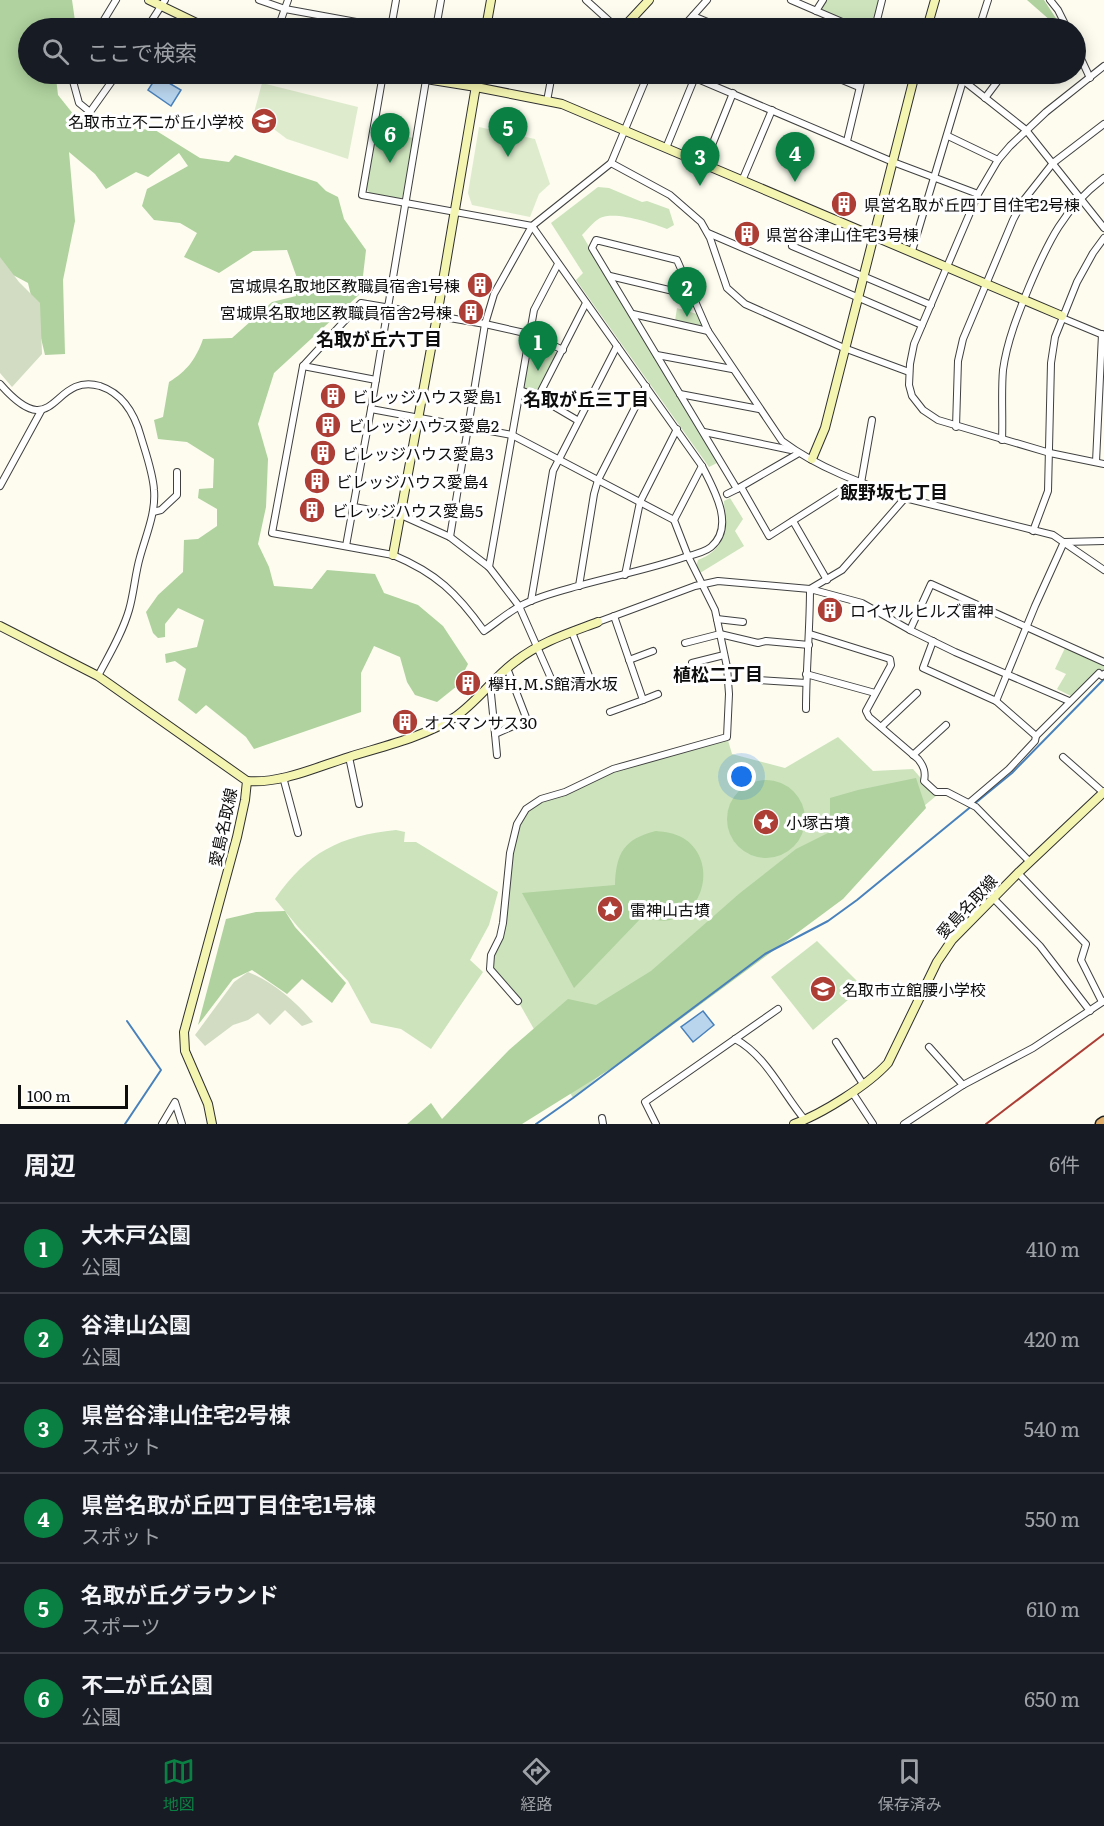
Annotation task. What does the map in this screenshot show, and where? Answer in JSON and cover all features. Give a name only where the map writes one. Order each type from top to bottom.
[{"type":"street","points":[[105,18],[116,0]]},
{"type":"street","points":[[149,0],[163,3],[189,18]]},
{"type":"street","points":[[259,0],[285,9],[335,18]]},
{"type":"street","points":[[282,18],[288,0]]},
{"type":"street","points":[[392,18],[396,0]]},
{"type":"street","points":[[438,18],[441,0]]},
{"type":"street","points":[[488,18],[491,0]]},
{"type":"street","points":[[586,0],[603,18]]},
{"type":"street","points":[[632,18],[649,0]]},
{"type":"street","points":[[698,18],[693,16],[707,0]]},
{"type":"street","points":[[790,0],[832,18]]},
{"type":"street","points":[[816,11],[823,0]]},
{"type":"street","points":[[878,18],[882,0]]},
{"type":"street","points":[[930,18],[935,0]]},
{"type":"street","points":[[982,18],[988,0]]},
{"type":"street","points":[[1050,0],[1062,18]]},
{"type":"street","points":[[153,18],[163,3]]},
{"type":"street","points":[[1086,81],[1104,66]]},
{"type":"street","points":[[1086,69],[1090,78]]},
{"type":"street","points":[[74,84],[79,103],[90,112],[110,84]]},
{"type":"street","points":[[381,84],[362,195],[532,226],[702,466],[718,499],[722,511],[722,526],[712,547],[625,575],[531,601],[519,606],[484,631],[465,604],[448,588],[411,562],[393,555],[272,533],[303,366],[361,303],[485,324],[529,334],[562,351]]},
{"type":"street","points":[[346,546],[389,309],[426,84]]},
{"type":"street","points":[[463,84],[562,104],[1103,334],[1096,462]]},
{"type":"street","points":[[393,555],[476,84]]},
{"type":"street","points":[[547,101],[550,84]]},
{"type":"street","points":[[450,537],[485,324],[494,294],[532,226],[611,164],[644,84]]},
{"type":"street","points":[[666,148],[692,84]]},
{"type":"street","points":[[712,84],[893,162],[978,194]]},
{"type":"street","points":[[852,84],[859,87]]},
{"type":"street","points":[[847,141],[860,84]]},
{"type":"street","points":[[812,459],[825,428],[912,84]]},
{"type":"street","points":[[912,251],[962,84]]},
{"type":"street","points":[[971,84],[1026,130],[1104,228]]},
{"type":"street","points":[[985,98],[996,84]]},
{"type":"street","points":[[1083,84],[1026,130],[998,160],[978,194],[914,344],[909,385],[912,396],[923,410],[938,420],[1050,453],[1104,464]]},
{"type":"street","points":[[704,165],[733,93]]},
{"type":"street","points":[[742,181],[772,110]]},
{"type":"street","points":[[956,427],[958,361],[963,339],[1023,201],[1053,163],[1104,124]]},
{"type":"street","points":[[948,136],[998,160]]},
{"type":"street","points":[[611,164],[670,195],[701,222],[727,288],[740,300],[757,311],[844,348],[909,372]]},
{"type":"street","points":[[1002,440],[1003,372],[1008,344],[1024,299],[1055,230],[1080,198],[1104,178]]},
{"type":"street","points":[[707,233],[922,325]]},
{"type":"street","points":[[1033,531],[1048,491],[1052,354],[1055,337],[1084,267],[1104,238]]},
{"type":"street","points":[[872,420],[858,482],[769,536],[592,248],[596,240],[677,260],[690,295],[708,331],[759,410],[782,441],[797,452],[858,482],[905,498],[1053,535],[1104,570]]},
{"type":"street","points":[[792,246],[931,305]]},
{"type":"street","points":[[489,567],[534,310],[558,264]]},
{"type":"street","points":[[610,276],[690,295]]},
{"type":"street","points":[[538,398],[586,303]]},
{"type":"street","points":[[633,314],[708,331]]},
{"type":"street","points":[[531,601],[553,471],[617,346]]},
{"type":"street","points":[[657,355],[732,369]]},
{"type":"street","points":[[303,366],[376,380]]},
{"type":"street","points":[[0,384],[16,402],[30,410],[41,411]]},
{"type":"street","points":[[0,486],[41,411],[69,390],[84,384],[101,387],[114,393],[127,405],[137,422],[154,489],[153,512],[129,609],[115,644],[98,676]]},
{"type":"street","points":[[579,586],[598,480],[646,386]]},
{"type":"street","points":[[520,390],[578,420]]},
{"type":"street","points":[[680,394],[759,410]]},
{"type":"street","points":[[371,409],[512,435],[674,520],[688,556],[715,610],[729,694],[727,737],[613,769],[565,792],[541,799],[526,809],[517,824],[510,853],[503,923],[500,937],[491,955],[490,969],[518,1001]]},
{"type":"street","points":[[625,575],[640,502],[677,429]]},
{"type":"street","points":[[704,432],[797,452]]},
{"type":"street","points":[[727,494],[797,452]]},
{"type":"street","points":[[674,520],[702,466]]},
{"type":"street","points":[[153,512],[161,510],[177,495],[177,472]]},
{"type":"street","points":[[810,589],[842,570],[864,548],[905,498]]},
{"type":"street","points":[[354,507],[401,515],[450,537],[489,567],[519,606],[553,683]]},
{"type":"street","points":[[793,521],[827,580]]},
{"type":"street","points":[[1064,542],[1104,541]]},
{"type":"street","points":[[996,701],[1026,626],[1064,542]]},
{"type":"street","points":[[247,781],[255,782],[283,777],[442,725],[458,715],[490,683],[537,645],[702,584],[718,581],[810,589],[862,603],[933,641],[1070,700]]},
{"type":"street","points":[[910,630],[931,584],[1104,663]]},
{"type":"street","points":[[806,709],[810,589]]},
{"type":"street","points":[[614,616],[643,700]]},
{"type":"street","points":[[717,620],[743,622]]},
{"type":"street","name":"愛島名取線","points":[[0,626],[98,676],[247,781],[237,837],[184,1032],[184,1051],[205,1096],[212,1124]]},
{"type":"street","points":[[572,632],[589,676]]},
{"type":"street","points":[[685,643],[720,634],[758,643],[766,641],[809,645]]},
{"type":"street","points":[[810,634],[890,659],[891,665],[866,711],[869,717],[922,764],[925,774],[924,781],[936,792],[947,792],[972,804],[1030,862]]},
{"type":"street","points":[[933,641],[923,668],[996,701],[1036,736]]},
{"type":"street","points":[[629,660],[653,651]]},
{"type":"street","points":[[692,663],[724,655]]},
{"type":"street","points":[[495,734],[527,720],[507,668]]},
{"type":"street","points":[[972,804],[1009,769],[1070,700],[1099,673],[1102,676],[1104,674]]},
{"type":"street","points":[[806,674],[875,693]]},
{"type":"street","points":[[758,680],[806,683]]},
{"type":"street","points":[[490,683],[497,755]]},
{"type":"street","points":[[881,727],[916,693]]},
{"type":"street","points":[[610,712],[658,694]]},
{"type":"street","points":[[913,755],[946,725]]},
{"type":"street","points":[[349,757],[359,804]]},
{"type":"street","points":[[1063,757],[1104,793]]},
{"type":"street","points":[[283,777],[298,833]]},
{"type":"street","name":"愛島名取線","points":[[794,1124],[805,1120],[852,1092],[888,1063],[937,962],[952,940],[1018,873],[1104,793]]},
{"type":"street","points":[[904,1124],[963,1085],[1033,1048],[1103,1002],[1081,960],[1086,944],[1018,873]]},
{"type":"street","points":[[993,898],[1040,946],[1090,1011]]},
{"type":"street","points":[[656,1124],[645,1102],[778,1009]]},
{"type":"street","points":[[735,1039],[746,1045],[760,1061],[805,1120]]},
{"type":"street","points":[[836,1042],[863,1084]]},
{"type":"street","points":[[929,1047],[963,1085]]},
{"type":"street","points":[[852,1092],[873,1124]]},
{"type":"street","points":[[162,1124],[177,1099],[182,1124]]},
{"type":"green space","points":[[0,0],[72,0],[75,18],[18,18],[18,84],[57,84],[58,95],[74,115],[106,127],[155,130],[200,158],[229,162],[235,155],[317,182],[326,191],[338,197],[344,219],[366,250],[361,293],[274,373],[258,424],[268,459],[266,507],[258,544],[269,567],[274,586],[312,589],[327,570],[375,574],[384,593],[418,605],[443,626],[468,664],[457,686],[437,702],[415,695],[407,682],[400,657],[374,646],[361,673],[361,712],[254,749],[246,737],[206,705],[196,714],[178,700],[186,669],[175,661],[166,663],[165,654],[197,647],[204,620],[178,608],[165,624],[165,637],[158,638],[153,633],[146,612],[158,595],[183,572],[184,540],[198,539],[217,526],[217,509],[198,498],[199,489],[213,488],[214,459],[187,442],[158,439],[154,420],[163,417],[169,382],[190,364],[203,339],[232,338],[272,302],[296,296],[297,278],[287,250],[253,251],[219,273],[184,257],[197,233],[180,223],[154,220],[142,206],[147,189],[188,166],[179,153],[148,177],[136,172],[106,189],[95,174],[69,152],[75,221],[63,280],[65,354],[45,355],[28,283],[0,268]]},
{"type":"green space","points":[[827,0],[880,0],[875,18],[840,18],[822,8]]},
{"type":"green space","points":[[1027,0],[1044,0],[1056,18],[1048,18]]},
{"type":"green space","points":[[262,84],[358,107],[348,159],[287,139],[271,127],[252,120]]},
{"type":"green space","points":[[479,127],[535,139],[550,184],[539,194],[530,217],[472,205],[468,193]]},
{"type":"green space","points":[[376,132],[414,138],[402,199],[371,194],[365,188]]},
{"type":"green space","points":[[598,187],[609,188],[642,202],[647,201],[669,209],[674,225],[667,229],[634,219],[607,216],[598,219],[582,235],[719,462],[709,467],[576,280],[583,273],[551,223]]},
{"type":"green space","points":[[0,257],[19,282],[40,303],[42,354],[12,387],[0,373]]},
{"type":"green space","points":[[677,308],[697,314],[704,328],[675,321]]},
{"type":"green space","points":[[535,339],[556,352],[539,392],[536,394],[526,390],[523,386],[532,340]]},
{"type":"green space","points":[[730,498],[743,519],[735,531],[744,546],[700,573],[696,567],[698,560],[715,550],[723,536],[724,501]]},
{"type":"green space","points":[[1065,648],[1104,666],[1104,672],[1077,699],[1057,689],[1066,674],[1055,669]]},
{"type":"green space","points":[[727,737],[732,754],[785,768],[838,737],[873,771],[913,769],[936,796],[573,1098],[518,1001],[490,969],[503,923],[517,824],[541,799],[613,769]]},
{"type":"green space","points":[[916,778],[926,808],[843,899],[628,1058],[522,1124],[407,1124],[431,1103],[442,1119],[509,1050],[568,999],[596,1005],[651,971],[740,893],[796,849],[830,832],[830,798]]},
{"type":"green space","name":"小塚古墳","points":[[766,780],[781,783],[798,797],[805,819],[802,834],[788,851],[766,858],[751,855],[734,841],[727,819],[730,804],[744,787]]},
{"type":"green space","points":[[396,830],[405,832],[404,842],[416,842],[498,892],[489,925],[470,960],[483,972],[431,1049],[401,1029],[371,1023],[348,981],[275,899],[300,869],[326,849],[358,837]]},
{"type":"green space","name":"雷神山古墳","points":[[656,831],[680,836],[693,847],[700,858],[703,870],[703,883],[699,895],[683,915],[670,920],[642,917],[574,988],[522,893],[615,885],[617,864],[624,849],[636,838]]},
{"type":"green space","points":[[285,911],[295,927],[346,983],[332,1003],[302,979],[287,994],[252,970],[233,979],[198,1025],[226,919],[256,912]]},
{"type":"green space","points":[[817,941],[863,987],[813,1030],[771,977]]},
{"type":"green space","points":[[248,972],[284,993],[313,1022],[302,1026],[285,1010],[270,1025],[258,1013],[248,1020],[233,1025],[205,1046],[195,1035],[234,982]]},
{"type":"water","points":[[152,84],[171,84],[181,90],[171,106],[148,90]]},
{"type":"water","points":[[703,1011],[714,1025],[693,1042],[681,1027]]},
{"type":"waterway","points":[[536,1124],[765,954],[828,921],[857,900],[1012,773],[1104,679]]},
{"type":"waterway","points":[[125,1124],[161,1070],[127,1021]]},
{"type":"railway","points":[[986,1124],[1104,1034]]},
{"type":"place","name":"名取市立不二が丘小学校","points":[[264,121]]},
{"type":"place","name":"名取が丘グラウンド","points":[[508,157]]},
{"type":"place","name":"不二が丘公園","points":[[390,163]]},
{"type":"place","name":"県営名取が丘四丁目住宅1号棟","points":[[795,182]]},
{"type":"place","name":"県営谷津山住宅2号棟","points":[[700,186]]},
{"type":"place","name":"県営名取が丘四丁目住宅2号棟","points":[[844,204]]},
{"type":"place","name":"県営谷津山住宅3号棟","points":[[747,234]]},
{"type":"place","name":"宮城県名取地区教職員宿舎1号棟","points":[[480,285]]},
{"type":"place","name":"宮城県名取地区教職員宿舎2号棟","points":[[471,312]]},
{"type":"place","name":"谷津山公園","points":[[687,317]]},
{"type":"place","name":"大木戸公園","points":[[538,371]]},
{"type":"place","name":"ビレッジハウス愛島1","points":[[333,396]]},
{"type":"place","name":"ビレッジハウス愛島2","points":[[328,425]]},
{"type":"place","name":"ビレッジハウス愛島3","points":[[323,453]]},
{"type":"place","name":"ビレッジハウス愛島4","points":[[317,481]]},
{"type":"place","name":"ビレッジハウス愛島5","points":[[312,510]]},
{"type":"place","name":"ロイヤルヒルズ雷神","points":[[830,610]]},
{"type":"place","name":"欅H.M.S館清水坂","points":[[468,683]]},
{"type":"place","name":"オスマンサス30","points":[[405,722]]},
{"type":"place","name":"小塚古墳","points":[[766,822]]},
{"type":"place","name":"雷神山古墳","points":[[610,909]]},
{"type":"place","name":"名取市立館腰小学校","points":[[823,989]]},
{"type":"district","name":"名取が丘六丁目","points":[[379,338]]},
{"type":"district","name":"名取が丘三丁目","points":[[586,398]]},
{"type":"district","name":"飯野坂七丁目","points":[[894,491]]},
{"type":"district","name":"植松二丁目","points":[[718,673]]}]
